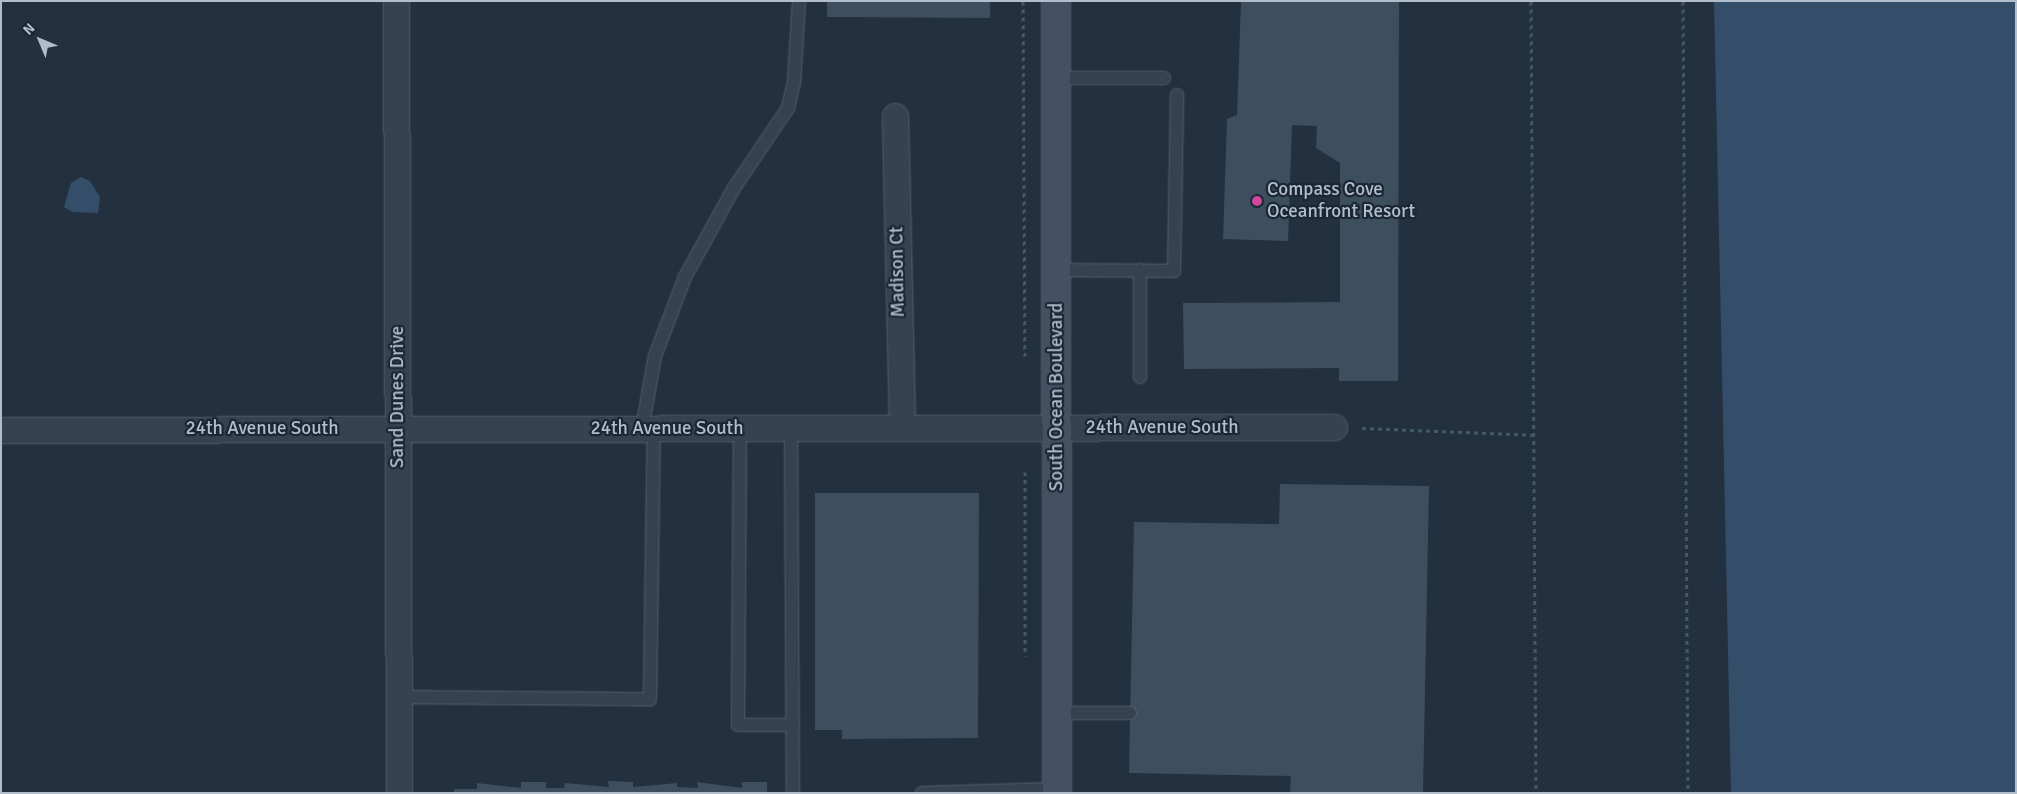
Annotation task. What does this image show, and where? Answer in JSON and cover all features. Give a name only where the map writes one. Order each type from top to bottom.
[{"type":"main road","name":"South Ocean Boulevard","points":[[1056,1],[1057,791]]},
{"type":"street","name":"Sand Dunes Drive","points":[[396,1],[399,793]]},
{"type":"street","name":"Madison Ct","points":[[895,116],[902,428]]},
{"type":"street","name":"24th Avenue South","points":[[1,430],[1334,427]]},
{"type":"lane","points":[[399,697],[650,699],[648,429],[655,356],[685,277],[734,188],[788,108],[794,83],[800,1]]},
{"type":"lane","points":[[1055,78],[1164,78]]},
{"type":"lane","points":[[1057,270],[1174,270],[1176,95]]},
{"type":"lane","points":[[1140,270],[1140,377]]},
{"type":"lane","points":[[791,428],[793,793]]},
{"type":"lane","points":[[740,429],[738,725],[793,725]]},
{"type":"lane","points":[[1057,713],[1130,713]]},
{"type":"lane","points":[[922,793],[1057,791]]},
{"type":"path","points":[[1023,1],[1025,360]]},
{"type":"path","points":[[1531,1],[1536,793]]},
{"type":"path","points":[[1683,1],[1688,793]]},
{"type":"path","points":[[1334,427],[1534,435]]},
{"type":"path","points":[[1026,428],[1026,662]]},
{"type":"water","points":[[1714,1],[2016,1],[2016,793],[1731,793]]},
{"type":"water","points":[[81,177],[90,181],[100,197],[98,213],[72,212],[64,207],[71,183]]},
{"type":"building","points":[[827,1],[990,1],[990,18],[827,17]]},
{"type":"building","name":"Compass Cove Oceanfront Resort","points":[[1241,1],[1399,1],[1398,381],[1339,381],[1339,368],[1184,369],[1183,303],[1340,302],[1340,163],[1316,148],[1317,126],[1292,125],[1288,241],[1223,239],[1227,119],[1237,115]]},
{"type":"building","points":[[1280,484],[1429,486],[1423,793],[1290,793],[1291,776],[1129,773],[1134,522],[1279,524]]},
{"type":"building","points":[[815,493],[979,493],[978,738],[842,739],[842,730],[815,730]]},
{"type":"building","points":[[608,781],[633,782],[633,787],[677,783],[677,787],[698,788],[697,782],[742,788],[742,782],[767,782],[767,793],[454,793],[454,789],[477,789],[477,783],[521,788],[521,782],[546,782],[546,788],[564,788],[565,783],[609,787]]},
{"type":"place","name":"Compass Cove Oceanfront Resort","points":[[1257,201]]}]
